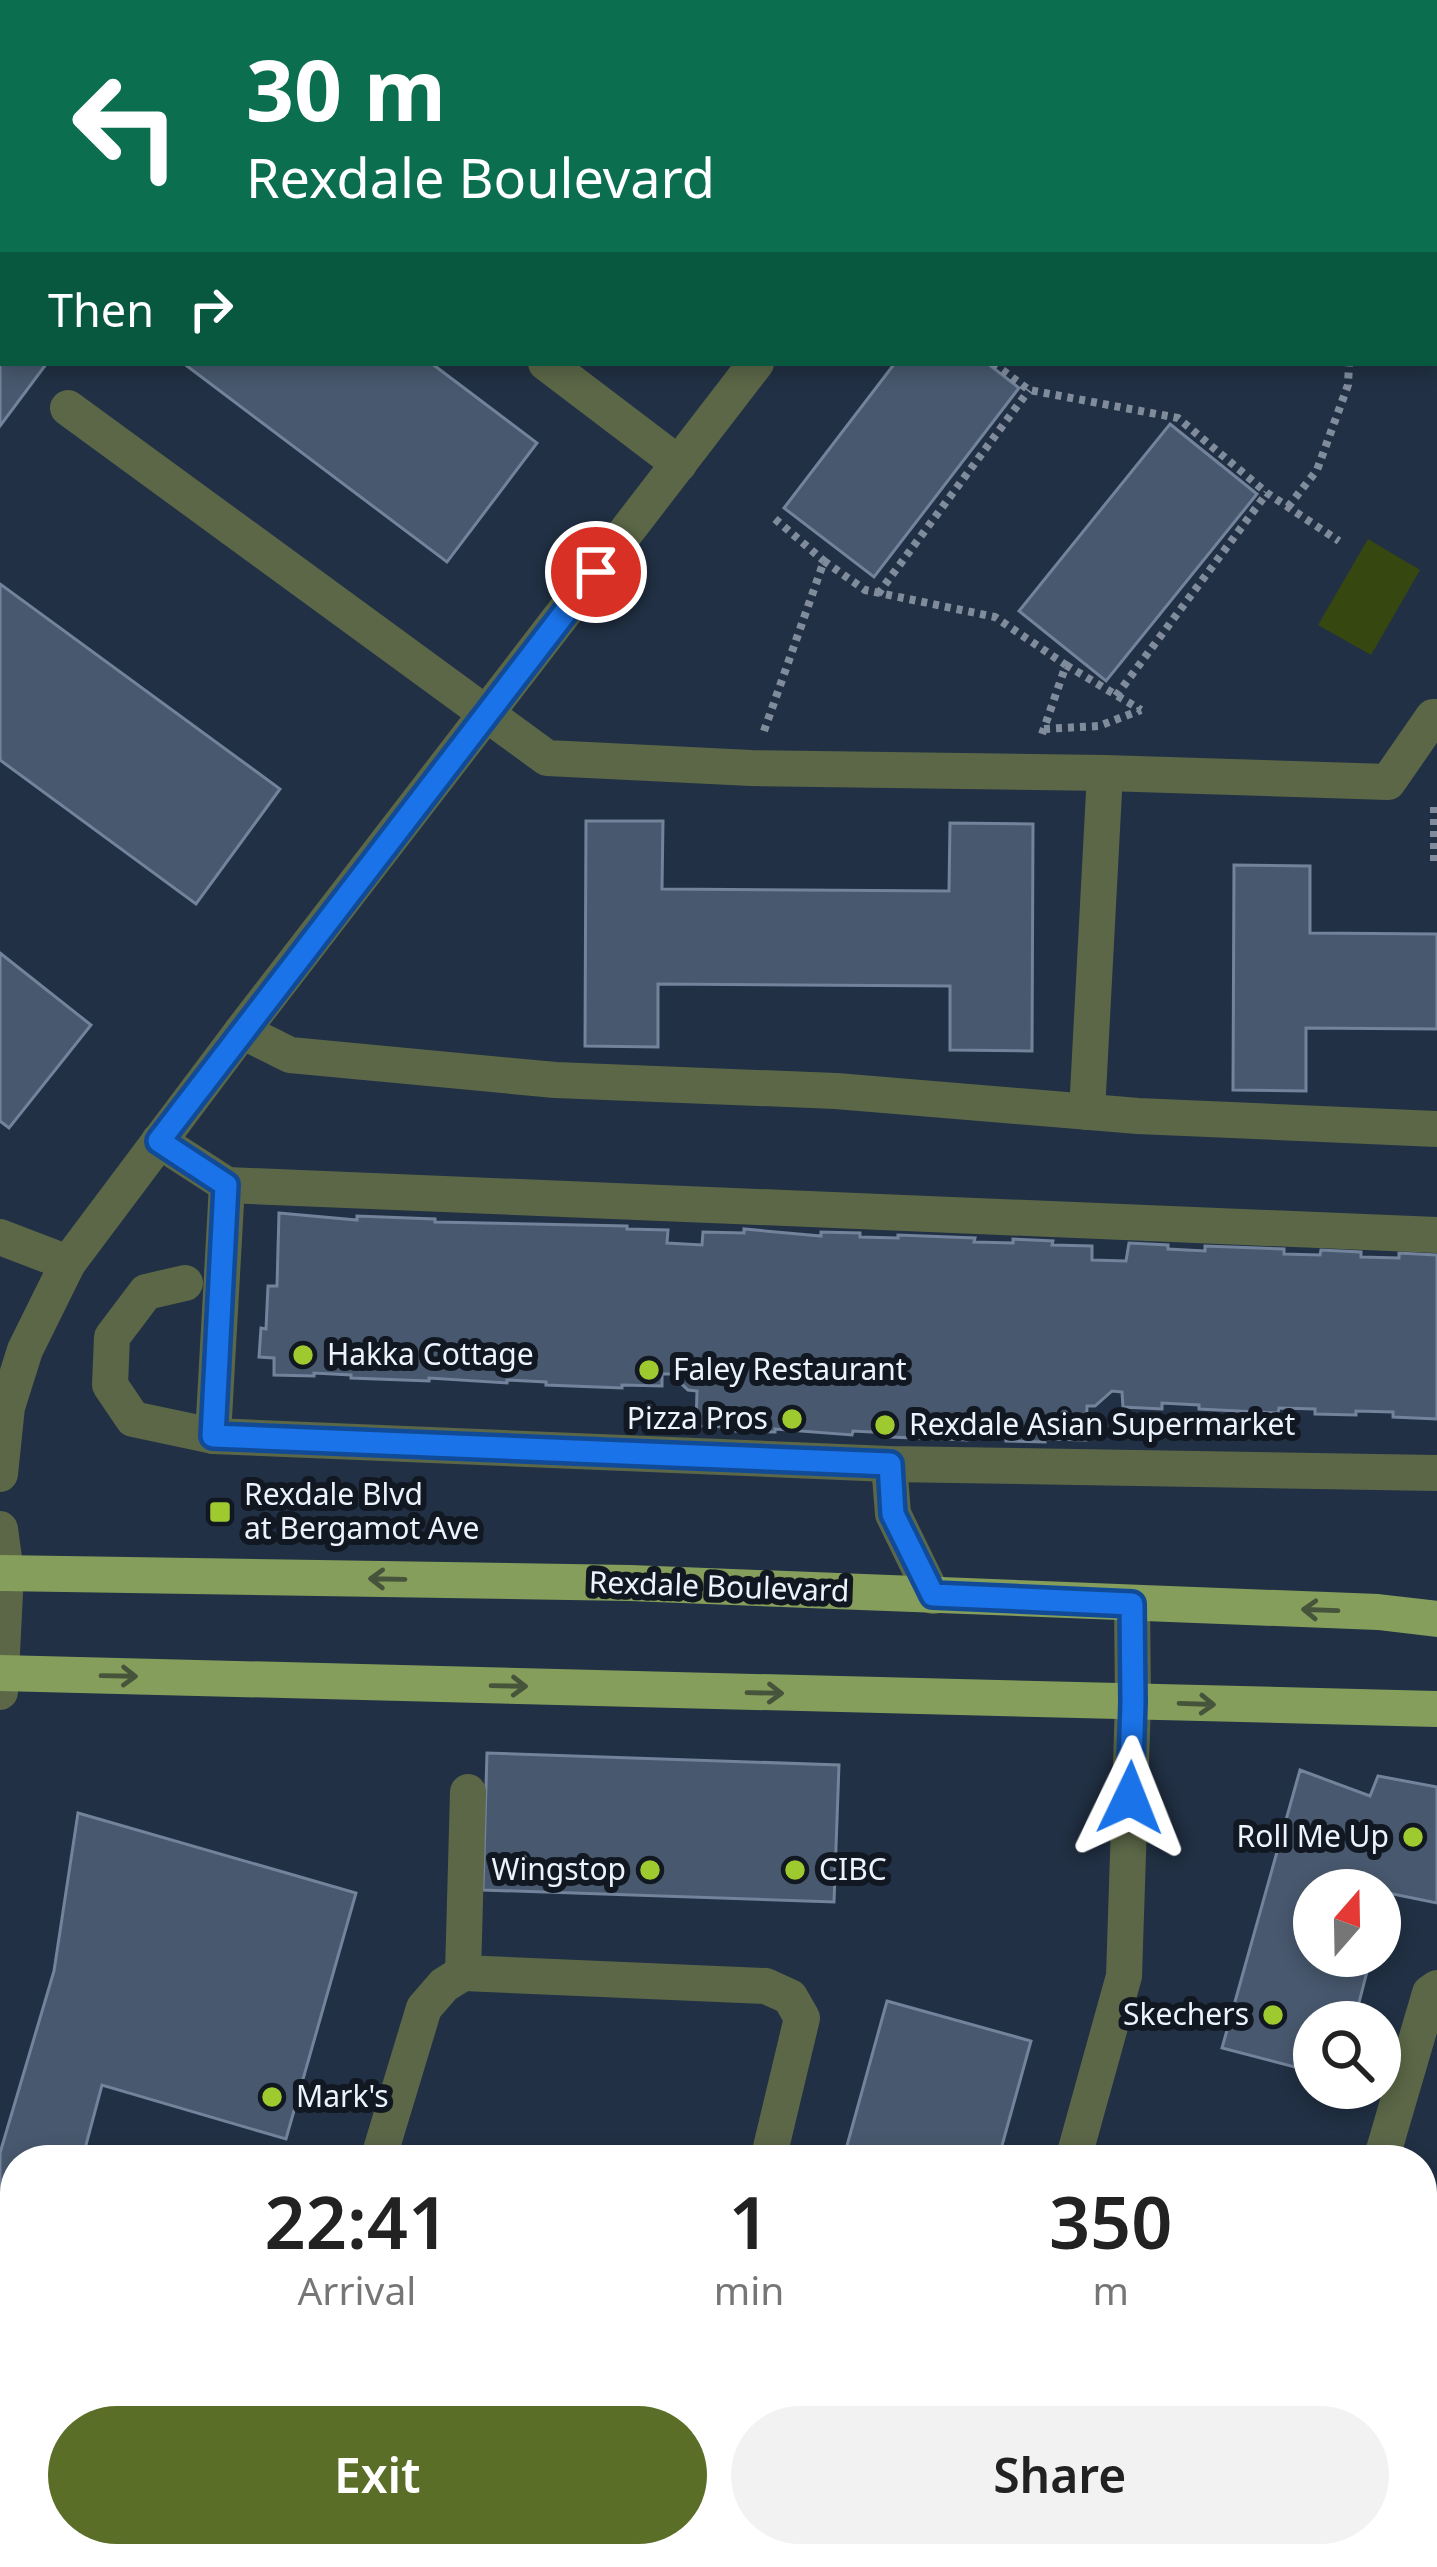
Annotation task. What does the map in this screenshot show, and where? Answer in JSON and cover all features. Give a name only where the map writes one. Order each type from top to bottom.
[{"type":"main road","name":"Rexdale Boulevard","points":[[3,1573],[630,1582],[1378,1612],[1437,1619]]},
{"type":"main road","points":[[1,1679],[1437,1708]]},
{"type":"street","points":[[550,366],[679,464]]},
{"type":"street","points":[[0,1474],[13,1348],[68,1263],[754,366]]},
{"type":"street","points":[[68,408],[547,758],[751,768],[1388,782],[1437,717]]},
{"type":"street","points":[[1087,1112],[1105,773]]},
{"type":"street","points":[[242,1031],[290,1055],[555,1080],[836,1091],[1087,1112],[1437,1129]]},
{"type":"street","points":[[159,1141],[226,1185],[1437,1235]]},
{"type":"street","points":[[213,1436],[226,1185]]},
{"type":"street","points":[[0,1237],[68,1263]]},
{"type":"street","points":[[185,1283],[146,1292],[112,1337],[110,1385],[133,1419],[213,1436],[890,1464],[1437,1473]]},
{"type":"street","points":[[890,1464],[893,1514],[933,1595]]},
{"type":"street","points":[[0,1528],[1,1679]]},
{"type":"street","points":[[1077,2145],[1124,1976],[1132,1604]]},
{"type":"street","points":[[464,1973],[468,1792]]},
{"type":"street","points":[[383,2145],[424,2008],[444,1985],[464,1973],[766,1986],[790,1996],[802,2018],[772,2145]]},
{"type":"street","points":[[1385,2145],[1430,1993],[1437,1988]]},
{"type":"path","points":[[997,366],[1029,390],[1178,418],[1267,493],[1339,541]]},
{"type":"path","points":[[1288,507],[1317,470],[1348,385],[1349,366]]},
{"type":"path","points":[[878,593],[1029,390]]},
{"type":"path","points":[[1116,696],[1267,493]]},
{"type":"path","points":[[775,519],[865,590],[995,617],[1141,710],[1099,726],[1044,729]]},
{"type":"path","points":[[751,768],[824,561]]},
{"type":"path","points":[[1028,772],[1066,665]]},
{"type":"path","points":[[1434,861],[1437,806]]},
{"type":"green space","points":[[1368,539],[1420,570],[1371,655],[1318,625]]},
{"type":"building","points":[[0,366],[45,366],[0,426]]},
{"type":"building","points":[[187,366],[435,366],[537,443],[447,562]]},
{"type":"building","points":[[893,366],[991,366],[1019,388],[874,577],[784,508]]},
{"type":"building","points":[[1170,424],[1257,494],[1106,681],[1019,611]]},
{"type":"building","points":[[0,584],[280,789],[196,904],[0,760]]},
{"type":"building","points":[[586,821],[663,821],[662,889],[949,891],[950,823],[1033,824],[1032,1051],[950,1050],[950,986],[658,984],[658,1047],[585,1046]]},
{"type":"building","points":[[1234,865],[1310,866],[1310,933],[1437,934],[1437,1029],[1306,1028],[1306,1091],[1233,1090]]},
{"type":"building","points":[[0,953],[91,1025],[9,1128],[0,1121]]},
{"type":"building","points":[[279,1213],[357,1220],[357,1216],[627,1226],[668,1230],[667,1243],[702,1245],[703,1232],[744,1233],[744,1229],[821,1236],[821,1232],[975,1238],[974,1242],[1053,1241],[1052,1245],[1092,1246],[1092,1260],[1126,1261],[1129,1243],[1205,1251],[1205,1246],[1284,1249],[1284,1254],[1361,1252],[1361,1257],[1437,1255],[1437,1419],[1393,1417],[1393,1412],[1315,1414],[1315,1409],[1279,1408],[1278,1413],[1162,1403],[1162,1409],[1123,1407],[1122,1392],[1112,1391],[1095,1406],[1087,1406],[1086,1440],[1006,1441],[1006,1437],[967,1436],[967,1440],[696,1426],[697,1391],[688,1390],[671,1374],[662,1374],[662,1386],[622,1388],[507,1380],[274,1375],[274,1358],[259,1357],[268,1286],[277,1286]]},
{"type":"building","points":[[487,1753],[839,1765],[834,1902],[483,1890]]},
{"type":"building","points":[[1300,1770],[1370,1796],[1378,1776],[1437,1787],[1437,1903],[1401,1896],[1401,1869],[1293,1869],[1293,1977],[1366,1977],[1359,2001],[1293,2001],[1293,2067],[1222,2048]]},
{"type":"building","points":[[78,1813],[356,1893],[286,2139],[102,2085],[86,2145],[2,2145],[54,1971]]},
{"type":"building","points":[[887,2001],[1031,2041],[1002,2145],[847,2145]]},
{"type":"place","name":"Hakka Cottage","points":[[303,1355]]},
{"type":"place","name":"Faley Restaurant","points":[[649,1370]]},
{"type":"place","name":"Pizza Pros","points":[[792,1419]]},
{"type":"place","name":"Rexdale Asian Supermarket","points":[[885,1425]]},
{"type":"place","name":"Rexdale Blvd at Bergamot Ave","points":[[220,1512]]},
{"type":"place","name":"Roll Me Up","points":[[1413,1837]]},
{"type":"place","name":"Wingstop","points":[[650,1870]]},
{"type":"place","name":"CIBC","points":[[795,1870]]},
{"type":"place","name":"Skechers","points":[[1273,2015]]},
{"type":"place","name":"Mark's","points":[[272,2097]]},
{"type":"route","points":[[596,572],[159,1141],[226,1185],[213,1436],[890,1464],[893,1514],[933,1595],[1132,1604],[1130,1798]]}]
